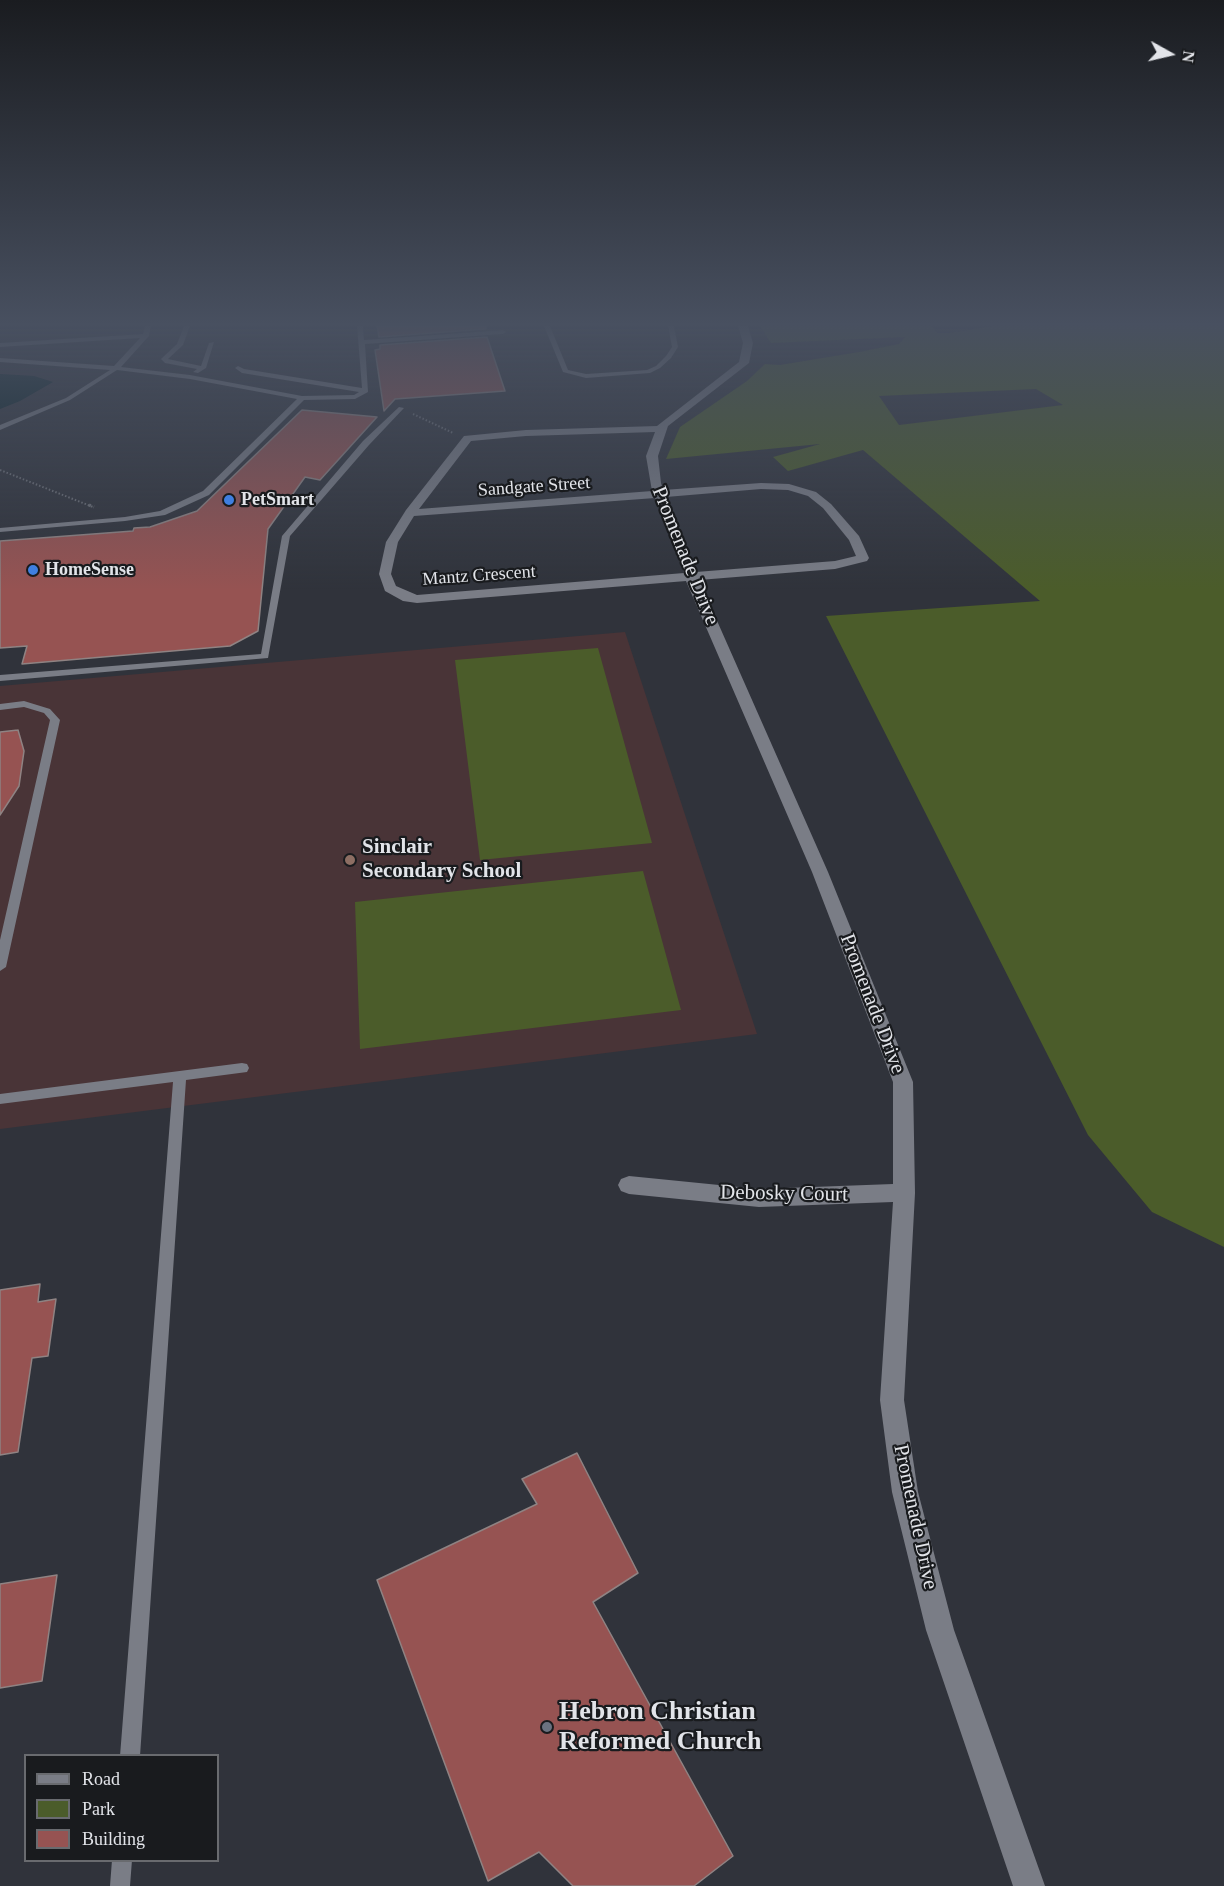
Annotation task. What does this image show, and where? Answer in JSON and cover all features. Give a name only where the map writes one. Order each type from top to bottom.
[{"type":"street","points":[[467,440],[483,435],[661,429],[677,414]]},
{"type":"street","name":"Promenade Drive","points":[[661,429],[652,456],[655,483],[691,576],[820,872],[903,1082],[904,1193],[892,1400],[905,1492],[940,1630],[1029,1886]]},
{"type":"street","name":"Mantz Crescent","points":[[467,440],[410,513],[392,542],[385,574],[390,588],[408,598],[561,588],[691,576]]},
{"type":"street","name":"Sandgate Street","points":[[410,513],[660,496],[761,486],[789,487],[813,494],[827,506],[855,539],[863,558],[835,565],[691,576]]},
{"type":"street","name":"Debosky Court","points":[[629,1185],[759,1198],[904,1193]]},
{"type":"lane","points":[[0,428],[33,414]]},
{"type":"lane","points":[[0,530],[125,519],[162,513],[206,493],[286,414]]},
{"type":"lane","points":[[0,678],[265,656],[286,537],[366,443],[395,414]]},
{"type":"lane","points":[[0,707],[24,704],[47,711],[56,720],[0,967]]},
{"type":"lane","points":[[0,1099],[242,1068]]},
{"type":"lane","points":[[130,1754],[180,1075]]},
{"type":"lane","points":[[120,1886],[122,1862]]},
{"type":"path","points":[[413,414],[467,440]]},
{"type":"path","points":[[0,470],[125,519]]},
{"type":"shaded area","name":"Sinclair Secondary School","points":[[625,632],[757,1034],[0,1129],[0,686]]},
{"type":"green space","points":[[699,414],[891,414],[899,425],[989,414],[1224,414],[1224,1247],[1152,1212],[1088,1135],[826,616],[1040,601],[863,450],[788,471],[773,457],[820,444],[666,459],[680,427]]},
{"type":"green space","points":[[598,648],[652,843],[480,860],[455,660]]},
{"type":"green space","points":[[643,871],[681,1010],[360,1049],[355,902]]},
{"type":"building","points":[[298,414],[377,417],[320,480],[305,477],[268,529],[258,631],[230,646],[22,664],[27,646],[0,648],[0,541],[133,531],[134,528],[150,527],[197,511]]},
{"type":"building","points":[[18,730],[24,751],[19,786],[0,815],[0,732]]},
{"type":"building","points":[[40,1284],[38,1302],[56,1299],[48,1356],[32,1358],[18,1452],[0,1455],[0,1290]]},
{"type":"building","name":"Hebron Christian Reformed Church","points":[[577,1453],[638,1573],[593,1602],[733,1856],[694,1886],[573,1886],[539,1852],[488,1881],[377,1580],[537,1504],[522,1479]]},
{"type":"building","points":[[57,1575],[42,1681],[0,1688],[0,1584]]},
{"type":"place","name":"PetSmart","points":[[229,500]]},
{"type":"place","name":"HomeSense","points":[[33,570]]},
{"type":"place","name":"Sinclair Secondary School","points":[[350,860]]},
{"type":"place","name":"Hebron Christian Reformed Church","points":[[547,1727]]}]
